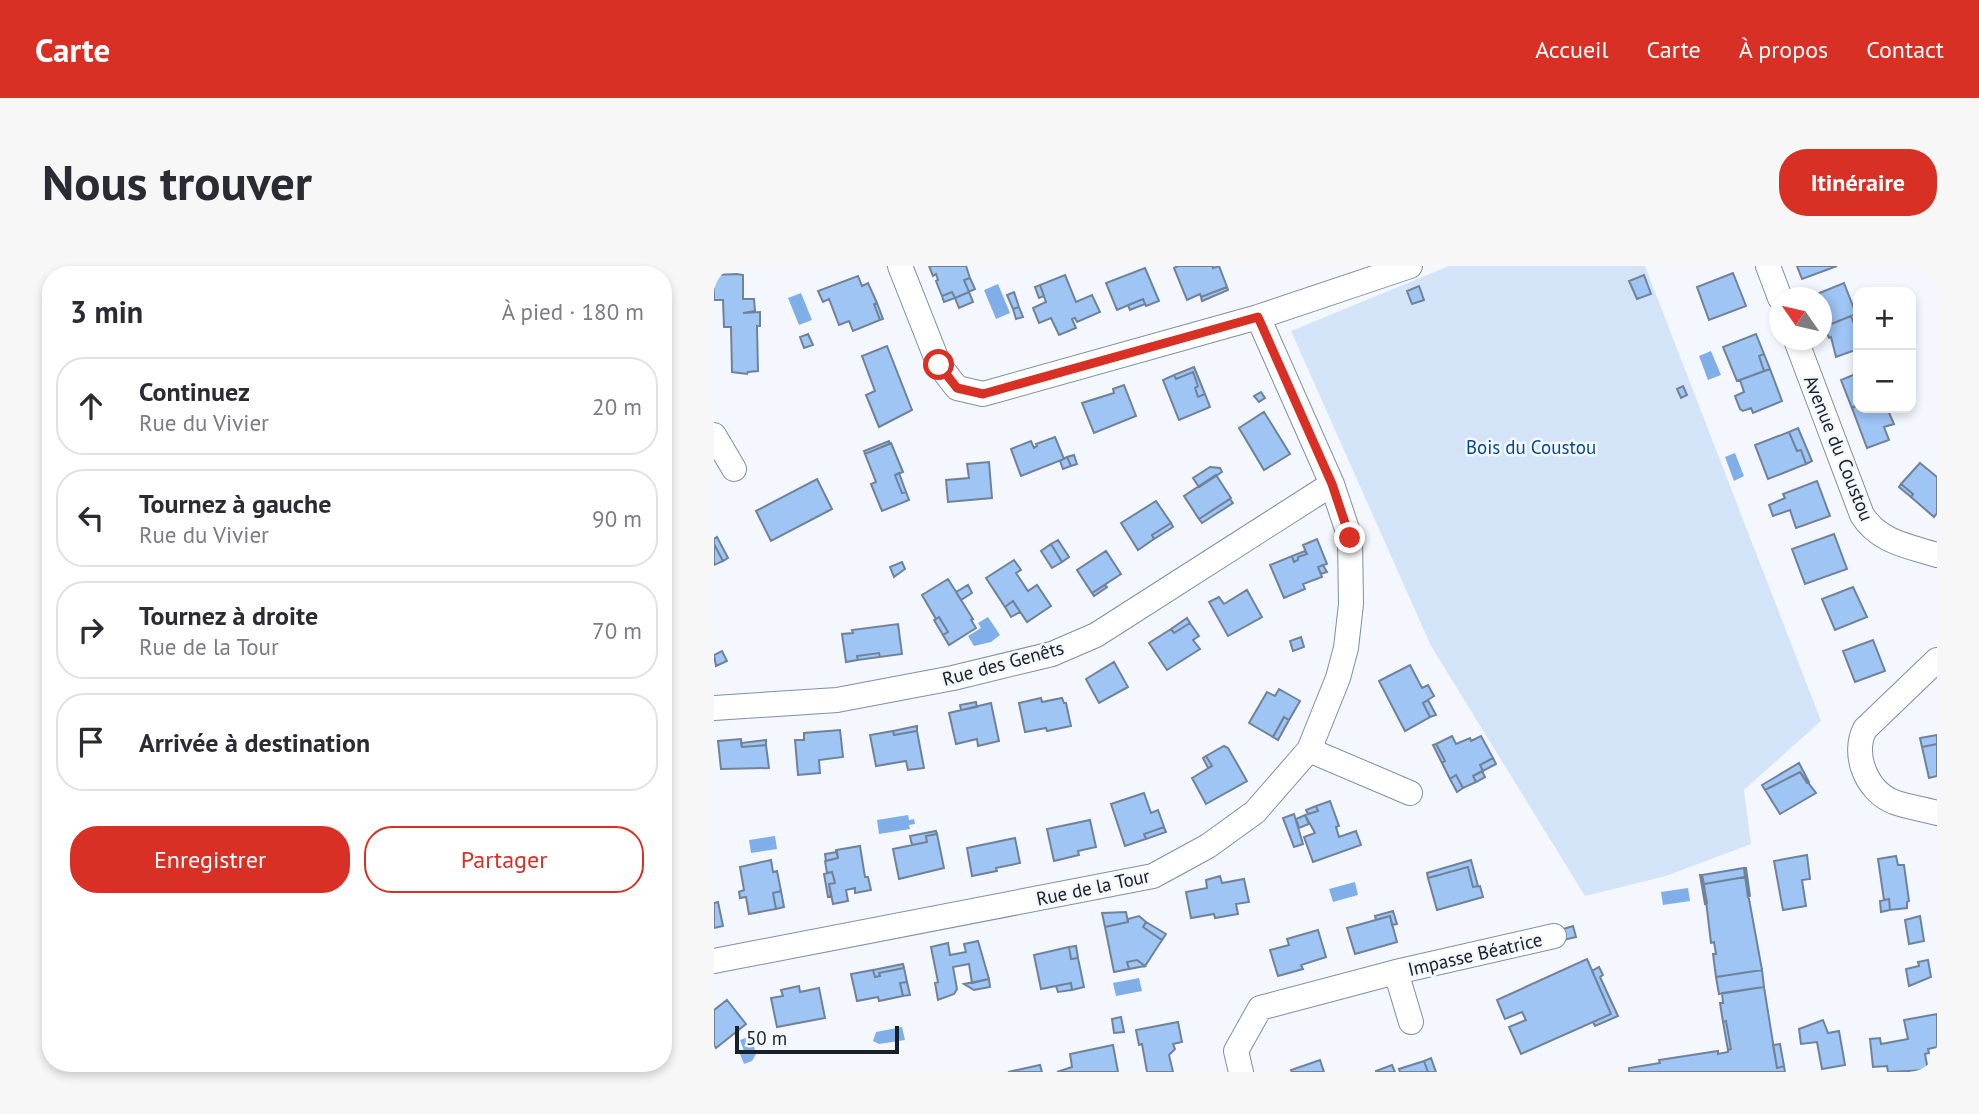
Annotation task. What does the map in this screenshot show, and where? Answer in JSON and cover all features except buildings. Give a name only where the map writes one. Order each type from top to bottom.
[{"type":"street","points":[[900,266],[939,365],[957,388],[983,394],[1258,317],[1410,266]]},
{"type":"street","points":[[1768,266],[1776,287]]},
{"type":"street","name":"Rue de la Tour","points":[[714,961],[1153,876],[1208,846],[1255,812],[1309,750],[1338,678],[1346,648],[1351,604],[1350,538],[1332,484],[1258,317]]},
{"type":"street","name":"Avenue du Coustou","points":[[1800,350],[1862,515],[1869,526],[1881,536],[1937,555]]},
{"type":"street","points":[[714,435],[734,469]]},
{"type":"street","name":"Rue des Genêts","points":[[714,708],[837,700],[953,678],[1052,654],[1096,635],[1332,484]]},
{"type":"street","points":[[1937,660],[1865,729],[1858,741],[1860,761],[1877,791],[1893,802],[1937,813]]},
{"type":"street","points":[[1309,750],[1410,793]]},
{"type":"street","name":"Impasse Béatrice","points":[[1241,1072],[1236,1051],[1260,1008],[1395,972],[1555,936]]},
{"type":"street","name":"Impasse Béatrice","points":[[1395,972],[1411,1022]]},
{"type":"green space","name":"Bois du Coustou","points":[[1449,266],[1645,266],[1821,721],[1744,790],[1751,844],[1666,876],[1585,896],[1431,646],[1291,331]]},
{"type":"water","points":[[998,284],[1010,313],[996,319],[984,290]]},
{"type":"water","points":[[801,293],[812,320],[799,325],[788,298]]},
{"type":"water","points":[[1711,351],[1721,375],[1708,380],[1699,356]]},
{"type":"water","points":[[1735,453],[1744,476],[1734,481],[1725,457]]},
{"type":"water","points":[[988,617],[1000,635],[991,642],[974,646],[968,636],[981,628],[978,623]]},
{"type":"water","points":[[908,815],[909,820],[914,819],[915,824],[909,825],[910,829],[879,834],[877,820]]},
{"type":"water","points":[[775,836],[777,849],[751,853],[749,840]]},
{"type":"water","points":[[1355,882],[1358,895],[1333,902],[1329,889]]},
{"type":"water","points":[[1688,888],[1690,901],[1663,905],[1661,892]]},
{"type":"water","points":[[1139,978],[1142,991],[1116,996],[1113,983]]},
{"type":"water","points":[[902,1027],[905,1040],[879,1044],[873,1041],[876,1032]]},
{"type":"water","points":[[751,1036],[756,1054],[752,1061],[744,1064],[740,1054],[744,1051],[740,1040]]},
{"type":"route","points":[[939,365],[957,388],[983,394],[1258,317],[1332,484],[1350,538]]}]
